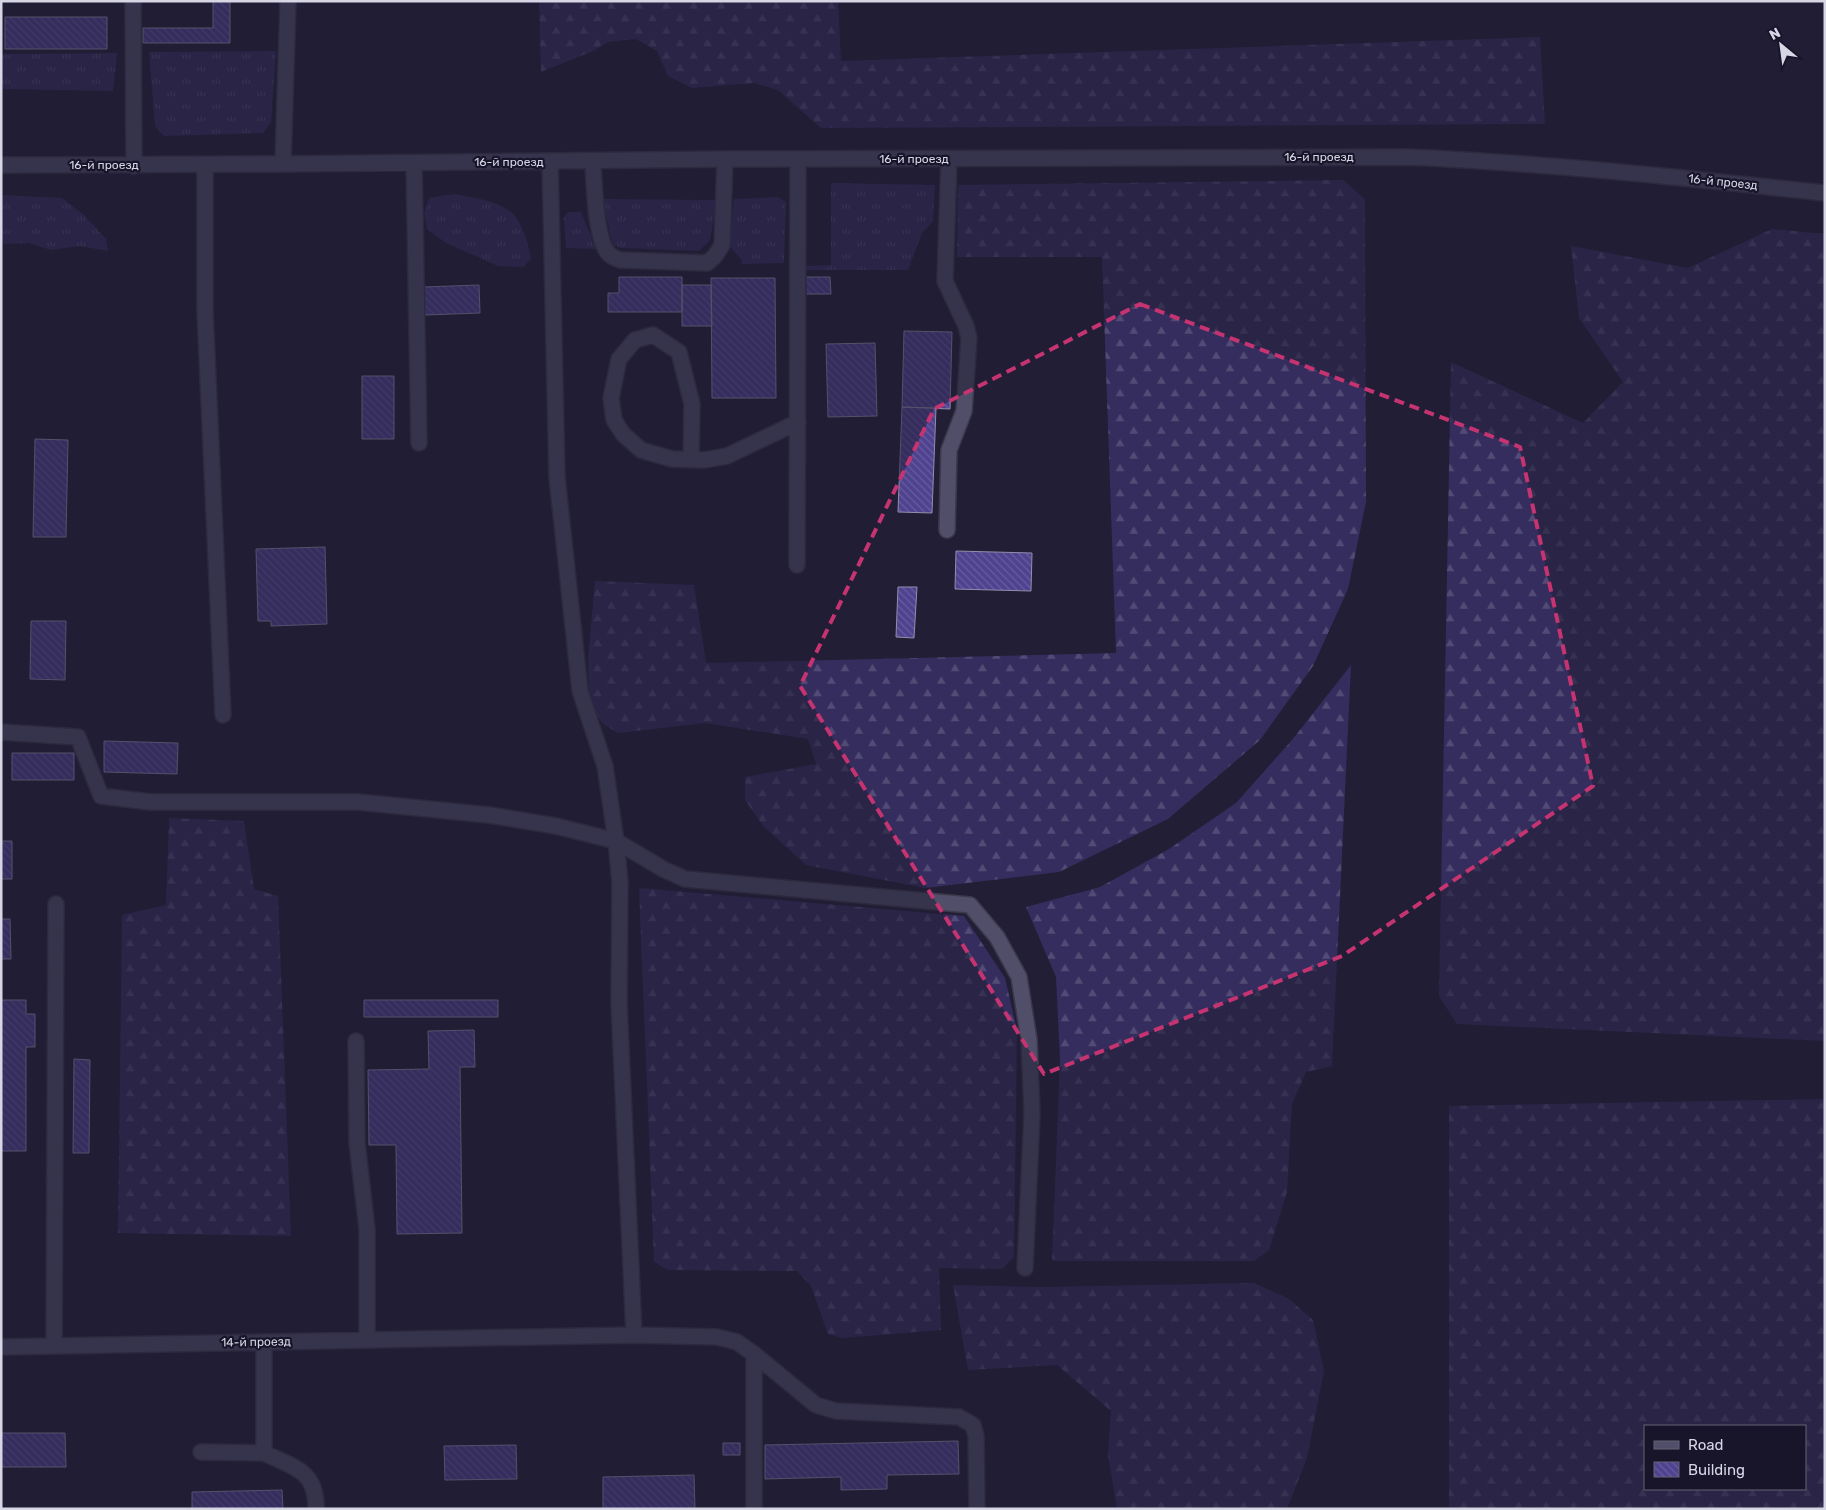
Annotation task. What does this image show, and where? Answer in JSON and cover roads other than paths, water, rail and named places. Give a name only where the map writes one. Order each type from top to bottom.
[{"type":"street","points":[[133,1],[134,166]]},
{"type":"street","points":[[283,164],[288,1]]},
{"type":"street","name":"16-й проезд","points":[[1,165],[134,166],[725,159],[1425,158],[1480,160],[1825,193]]},
{"type":"street","points":[[593,161],[597,219],[609,254],[620,260],[707,263],[715,256],[722,245],[725,159]]},
{"type":"street","points":[[797,565],[798,159]]},
{"type":"street","points":[[947,530],[949,450],[964,411],[969,338],[966,326],[945,281],[948,159]]},
{"type":"street","points":[[550,162],[557,477],[560,514],[580,691],[605,766],[616,840],[620,883],[619,1003],[634,1335]]},
{"type":"street","points":[[414,163],[419,443]]},
{"type":"street","points":[[205,165],[205,311],[223,715]]},
{"type":"street","points":[[691,460],[692,404],[679,352],[653,334],[635,340],[619,359],[611,398],[614,420],[623,434],[640,450],[672,459],[691,460],[704,460],[727,456],[798,422]]},
{"type":"street","points":[[1,732],[78,737],[101,796],[150,802],[358,802],[489,815],[556,826],[616,840],[663,869],[685,879],[970,905],[997,937],[1019,977],[1029,1040],[1032,1113],[1025,1268]]},
{"type":"street","points":[[54,1346],[56,904]]},
{"type":"street","points":[[356,1041],[357,1143],[367,1229],[367,1340]]},
{"type":"street","name":"14-й проезд","points":[[1,1347],[511,1336],[634,1335],[717,1337],[737,1342],[816,1405],[836,1411],[959,1418],[973,1425],[976,1436],[977,1509]]},
{"type":"street","points":[[264,1342],[264,1453]]},
{"type":"street","points":[[754,1354],[754,1509]]},
{"type":"street","points":[[201,1452],[264,1453],[304,1473],[312,1482],[317,1495],[316,1509]]}]
